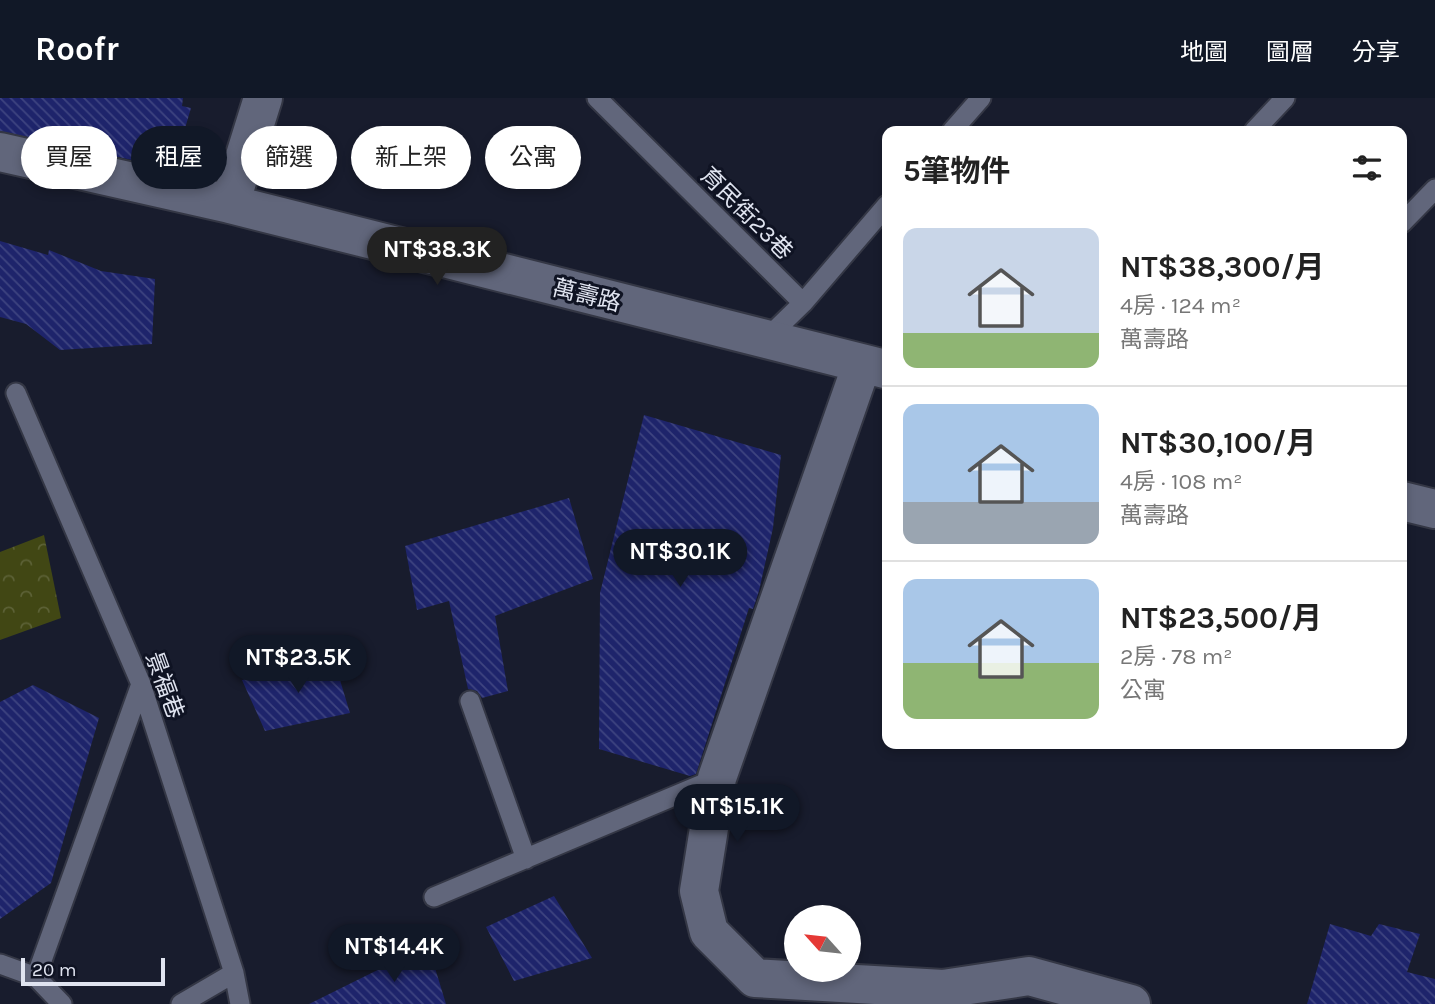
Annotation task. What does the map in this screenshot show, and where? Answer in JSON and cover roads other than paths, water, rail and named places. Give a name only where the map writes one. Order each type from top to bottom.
[{"type":"street","points":[[230,204],[263,98]]},
{"type":"street","name":"萬壽路","points":[[0,152],[230,204],[875,367]]},
{"type":"street","points":[[875,367],[717,778],[699,891],[709,932],[755,978],[944,996],[1029,976],[1131,1004]]},
{"type":"street","points":[[1407,502],[1435,509]]},
{"type":"lane","name":"育民街23巷","points":[[597,98],[803,303]]},
{"type":"lane","points":[[956,126],[981,98]]},
{"type":"lane","points":[[1259,126],[1285,98]]},
{"type":"lane","points":[[1407,218],[1435,189]]},
{"type":"lane","points":[[765,340],[803,303],[882,211]]},
{"type":"lane","name":"景福巷","points":[[16,393],[141,684],[234,973],[240,1004]]},
{"type":"lane","points":[[36,977],[141,684]]},
{"type":"lane","points":[[470,701],[526,859]]},
{"type":"lane","points":[[434,897],[717,778]]},
{"type":"lane","points":[[0,964],[36,977],[62,1004]]},
{"type":"lane","points":[[181,1004],[234,973]]}]
